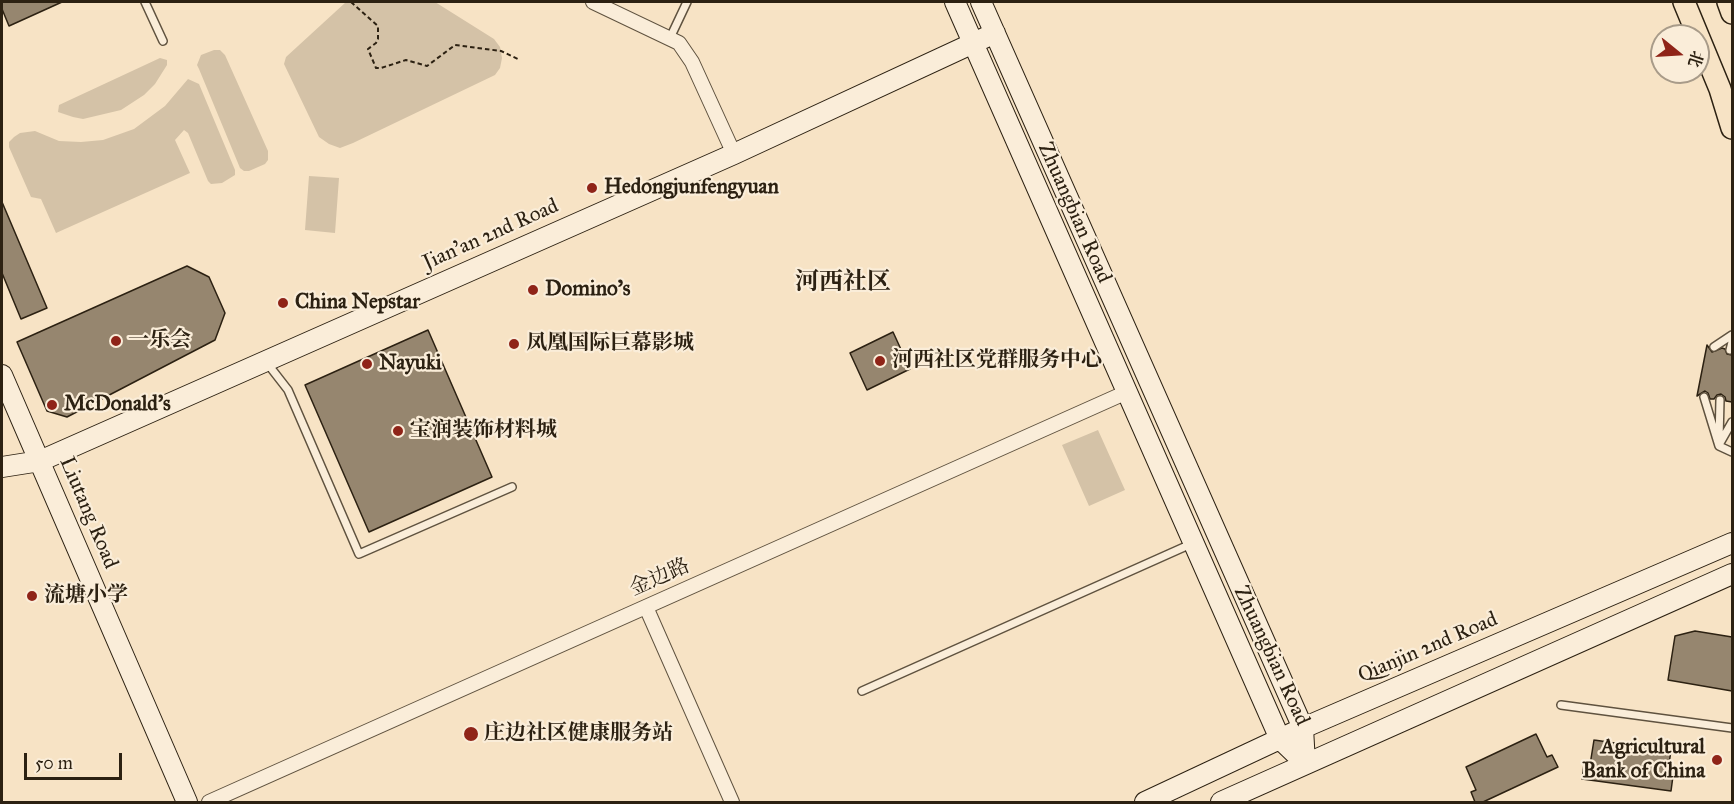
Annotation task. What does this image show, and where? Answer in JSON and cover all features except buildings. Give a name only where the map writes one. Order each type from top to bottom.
[{"type":"main road","name":"Zhuangbian Road","points":[[955,2],[1280,739],[1305,763]]},
{"type":"main road","name":"Zhuangbian Road","points":[[981,2],[1303,729],[1305,763]]},
{"type":"main road","points":[[1684,2],[1720,89],[1732,128]]},
{"type":"main road","points":[[1728,2],[1732,13]]},
{"type":"main road","name":"Jian'an 2nd Road","points":[[2,467],[40,461],[734,154],[995,33]]},
{"type":"main road","name":"Liutang Road","points":[[2,375],[187,802]]},
{"type":"main road","name":"Qianjin 2nd Road","points":[[1144,802],[1280,739],[1732,543]]},
{"type":"main road","points":[[1221,802],[1732,574]]},
{"type":"street","points":[[593,2],[679,43],[692,62],[734,154]]},
{"type":"street","name":"金边路","points":[[209,802],[1127,392]]},
{"type":"street","points":[[645,607],[732,802]]},
{"type":"lane","points":[[145,2],[163,41]]},
{"type":"lane","points":[[670,38],[687,2]]},
{"type":"lane","points":[[1713,347],[1732,335]]},
{"type":"lane","points":[[1730,350],[1732,342]]},
{"type":"lane","points":[[265,361],[288,390],[359,554],[512,487]]},
{"type":"lane","points":[[1704,397],[1719,446],[1732,452]]},
{"type":"lane","points":[[1719,446],[1720,400]]},
{"type":"lane","points":[[1719,446],[1732,422]]},
{"type":"lane","points":[[862,691],[1194,543]]},
{"type":"lane","points":[[1561,705],[1732,728]]},
{"type":"path","points":[[351,2],[378,26],[378,39],[368,49],[376,68],[406,60],[427,66],[455,45],[501,51],[518,59]]},
{"type":"shaded area","points":[[346,2],[435,2],[494,39],[500,47],[502,58],[500,68],[495,75],[353,143],[340,148],[329,144],[319,137],[284,64],[286,57]]},
{"type":"shaded area","points":[[220,50],[225,55],[268,151],[268,160],[265,164],[249,171],[240,168],[197,65],[201,55]]},
{"type":"shaded area","points":[[160,58],[167,60],[167,65],[155,84],[144,95],[121,110],[83,119],[58,112],[59,105]]},
{"type":"shaded area","points":[[188,79],[199,84],[235,170],[235,175],[222,183],[211,184],[188,133],[184,130],[175,140],[190,173],[56,233],[41,199],[31,197],[9,147],[9,142],[20,133],[35,131],[59,141],[103,140],[134,129],[165,106]]},
{"type":"shaded area","points":[[309,176],[339,178],[335,233],[305,230]]},
{"type":"shaded area","points":[[1098,430],[1125,490],[1089,506],[1062,445]]},
{"type":"place","name":"Hedongjunfengyuan","points":[[592,188]]},
{"type":"place","name":"Domino's","points":[[533,290]]},
{"type":"place","name":"China Nepstar","points":[[283,303]]},
{"type":"place","name":"一乐会","points":[[116,341]]},
{"type":"place","name":"凤凰国际巨幕影城","points":[[514,344]]},
{"type":"place","name":"河西社区党群服务中心","points":[[880,361]]},
{"type":"place","name":"Nayuki","points":[[367,364]]},
{"type":"place","name":"McDonald's","points":[[52,405]]},
{"type":"place","name":"宝润装饰材料城","points":[[398,431]]},
{"type":"place","name":"流塘小学","points":[[32,596]]},
{"type":"place","name":"庄边社区健康服务站","points":[[471,734]]},
{"type":"place","name":"Agricultural Bank of China","points":[[1717,760]]},
{"type":"district","name":"河西社区","points":[[843,283]]}]
